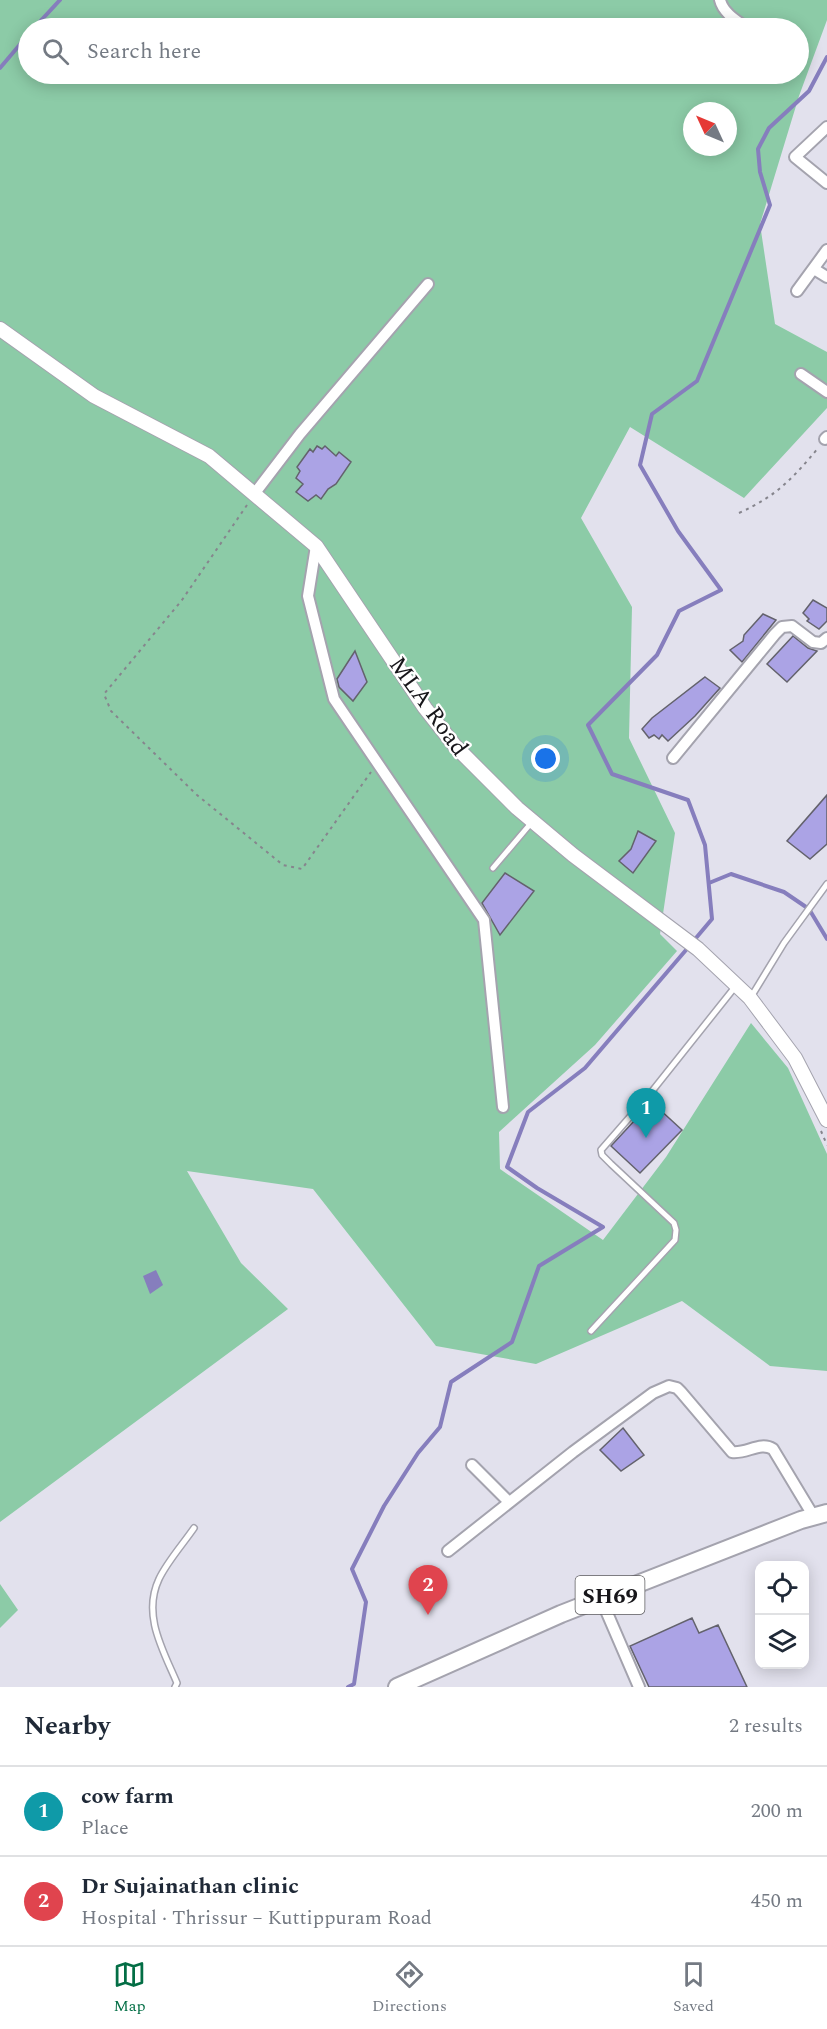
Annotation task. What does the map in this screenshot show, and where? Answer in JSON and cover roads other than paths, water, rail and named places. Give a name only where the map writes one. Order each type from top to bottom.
[{"type":"main road","name":"SH69","points":[[397,1687],[561,1614],[712,1554],[821,1515]]},
{"type":"street","points":[[720,0],[726,12],[734,18]]},
{"type":"street","points":[[827,127],[795,157],[827,183]]},
{"type":"street","points":[[797,291],[827,250]]},
{"type":"street","points":[[814,269],[827,277]]},
{"type":"street","points":[[255,493],[300,434],[428,284]]},
{"type":"street","name":"MLA Road","points":[[0,329],[94,396],[209,456],[316,546],[425,708],[454,746],[516,808],[573,855],[698,950],[750,998],[795,1058],[827,1120]]},
{"type":"street","points":[[801,374],[827,392]]},
{"type":"street","points":[[316,546],[308,596],[334,699],[484,921],[503,1107]]},
{"type":"street","points":[[674,758],[782,627],[792,626],[813,642],[820,642],[827,638]]},
{"type":"street","points":[[447,1551],[653,1393],[669,1386],[681,1392],[732,1452],[747,1451],[762,1446],[773,1449],[821,1515]]},
{"type":"street","points":[[472,1465],[509,1502]]},
{"type":"street","points":[[601,1599],[639,1687]]},
{"type":"lane","points":[[493,868],[533,821]]},
{"type":"lane","points":[[750,998],[784,943],[827,884]]},
{"type":"lane","points":[[591,1331],[675,1240],[676,1230],[674,1224],[602,1155],[601,1150],[649,1095],[736,986]]},
{"type":"lane","points":[[175,1687],[177,1683],[154,1629],[152,1609],[159,1579],[194,1528]]},
{"type":"waterway","points":[[43,18],[60,0]]},
{"type":"waterway","points":[[0,68],[18,47]]},
{"type":"waterway","points":[[696,938],[712,919],[705,845],[688,800],[612,774],[588,725],[657,655],[679,611],[721,590],[678,531],[640,465],[652,414],[697,381],[770,205],[760,172],[758,149],[769,128],[809,91],[827,57]]},
{"type":"waterway","points":[[709,883],[731,874],[784,892],[809,909],[827,939]]},
{"type":"waterway","points":[[348,1687],[354,1684],[366,1602],[352,1569],[384,1506],[418,1453],[440,1427],[451,1382],[512,1342],[539,1266],[603,1227],[537,1188],[507,1167],[528,1112],[585,1068],[686,950]]},
{"type":"place","name":"cow farm","points":[[646,1138]]},
{"type":"place","name":"Dr Sujainathan clinic","points":[[428,1615]]}]
